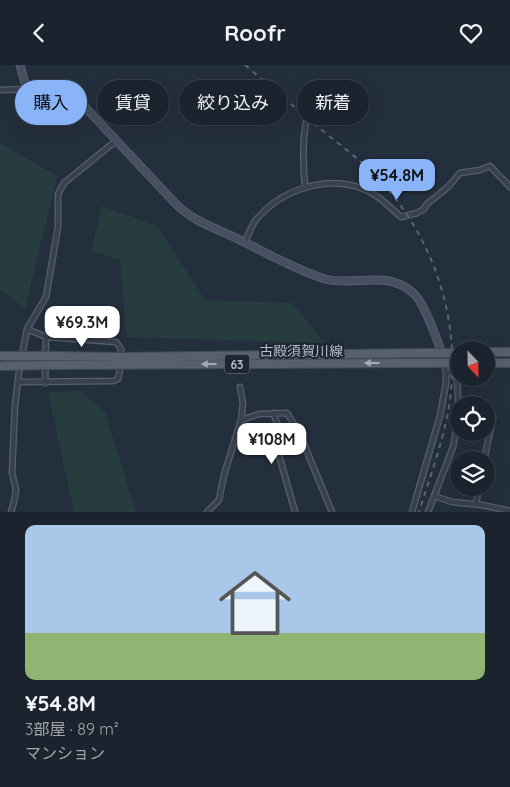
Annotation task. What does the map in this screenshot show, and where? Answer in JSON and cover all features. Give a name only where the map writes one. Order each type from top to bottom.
[{"type":"main road","points":[[495,352],[510,352]]},
{"type":"main road","name":"古殿須賀川線","points":[[0,366],[121,361],[450,353]]},
{"type":"main road","name":"古殿須賀川線","points":[[0,356],[55,356],[121,361],[450,363]]},
{"type":"main road","points":[[495,363],[510,363]]},
{"type":"street","points":[[20,65],[24,80]]},
{"type":"street","points":[[0,90],[15,89]]},
{"type":"street","points":[[87,109],[184,213],[197,221],[324,279],[336,281],[378,279],[398,282],[413,293],[421,304],[440,347],[446,372],[446,383],[440,416],[412,512]]},
{"type":"street","points":[[305,125],[303,139],[305,187]]},
{"type":"street","points":[[11,512],[16,490],[12,473],[18,382],[27,329],[46,297],[58,227],[58,194],[64,183],[117,140]]},
{"type":"street","points":[[244,242],[255,222],[268,210],[285,196],[305,187],[330,184],[354,186],[378,197],[401,217],[408,217],[424,209],[460,173],[480,171],[490,166],[510,187]]},
{"type":"street","points":[[18,382],[113,381],[118,379],[121,349],[116,341],[46,337],[27,329]]},
{"type":"street","points":[[45,383],[46,337]]},
{"type":"street","points":[[446,372],[456,379],[457,396]]},
{"type":"street","points":[[207,512],[219,500],[224,475],[241,420],[240,387]]},
{"type":"street","points":[[273,413],[284,441],[279,455],[295,512]]},
{"type":"street","points":[[241,420],[259,414],[287,413],[298,432],[332,512]]},
{"type":"street","points":[[428,512],[454,441]]},
{"type":"street","points":[[434,496],[452,502],[476,504],[510,511]]},
{"type":"street","points":[[476,504],[477,496]]},
{"type":"green space","points":[[2,144],[57,176],[25,309],[0,289],[0,145]]},
{"type":"green space","points":[[102,206],[157,226],[205,300],[292,303],[325,343],[127,337],[120,260],[91,251]]},
{"type":"green space","points":[[80,391],[105,412],[136,512],[74,512],[48,392]]},
{"type":"railway","points":[[245,65],[377,177],[401,206],[429,254],[439,280],[451,335],[451,391],[446,422],[419,512]]}]
